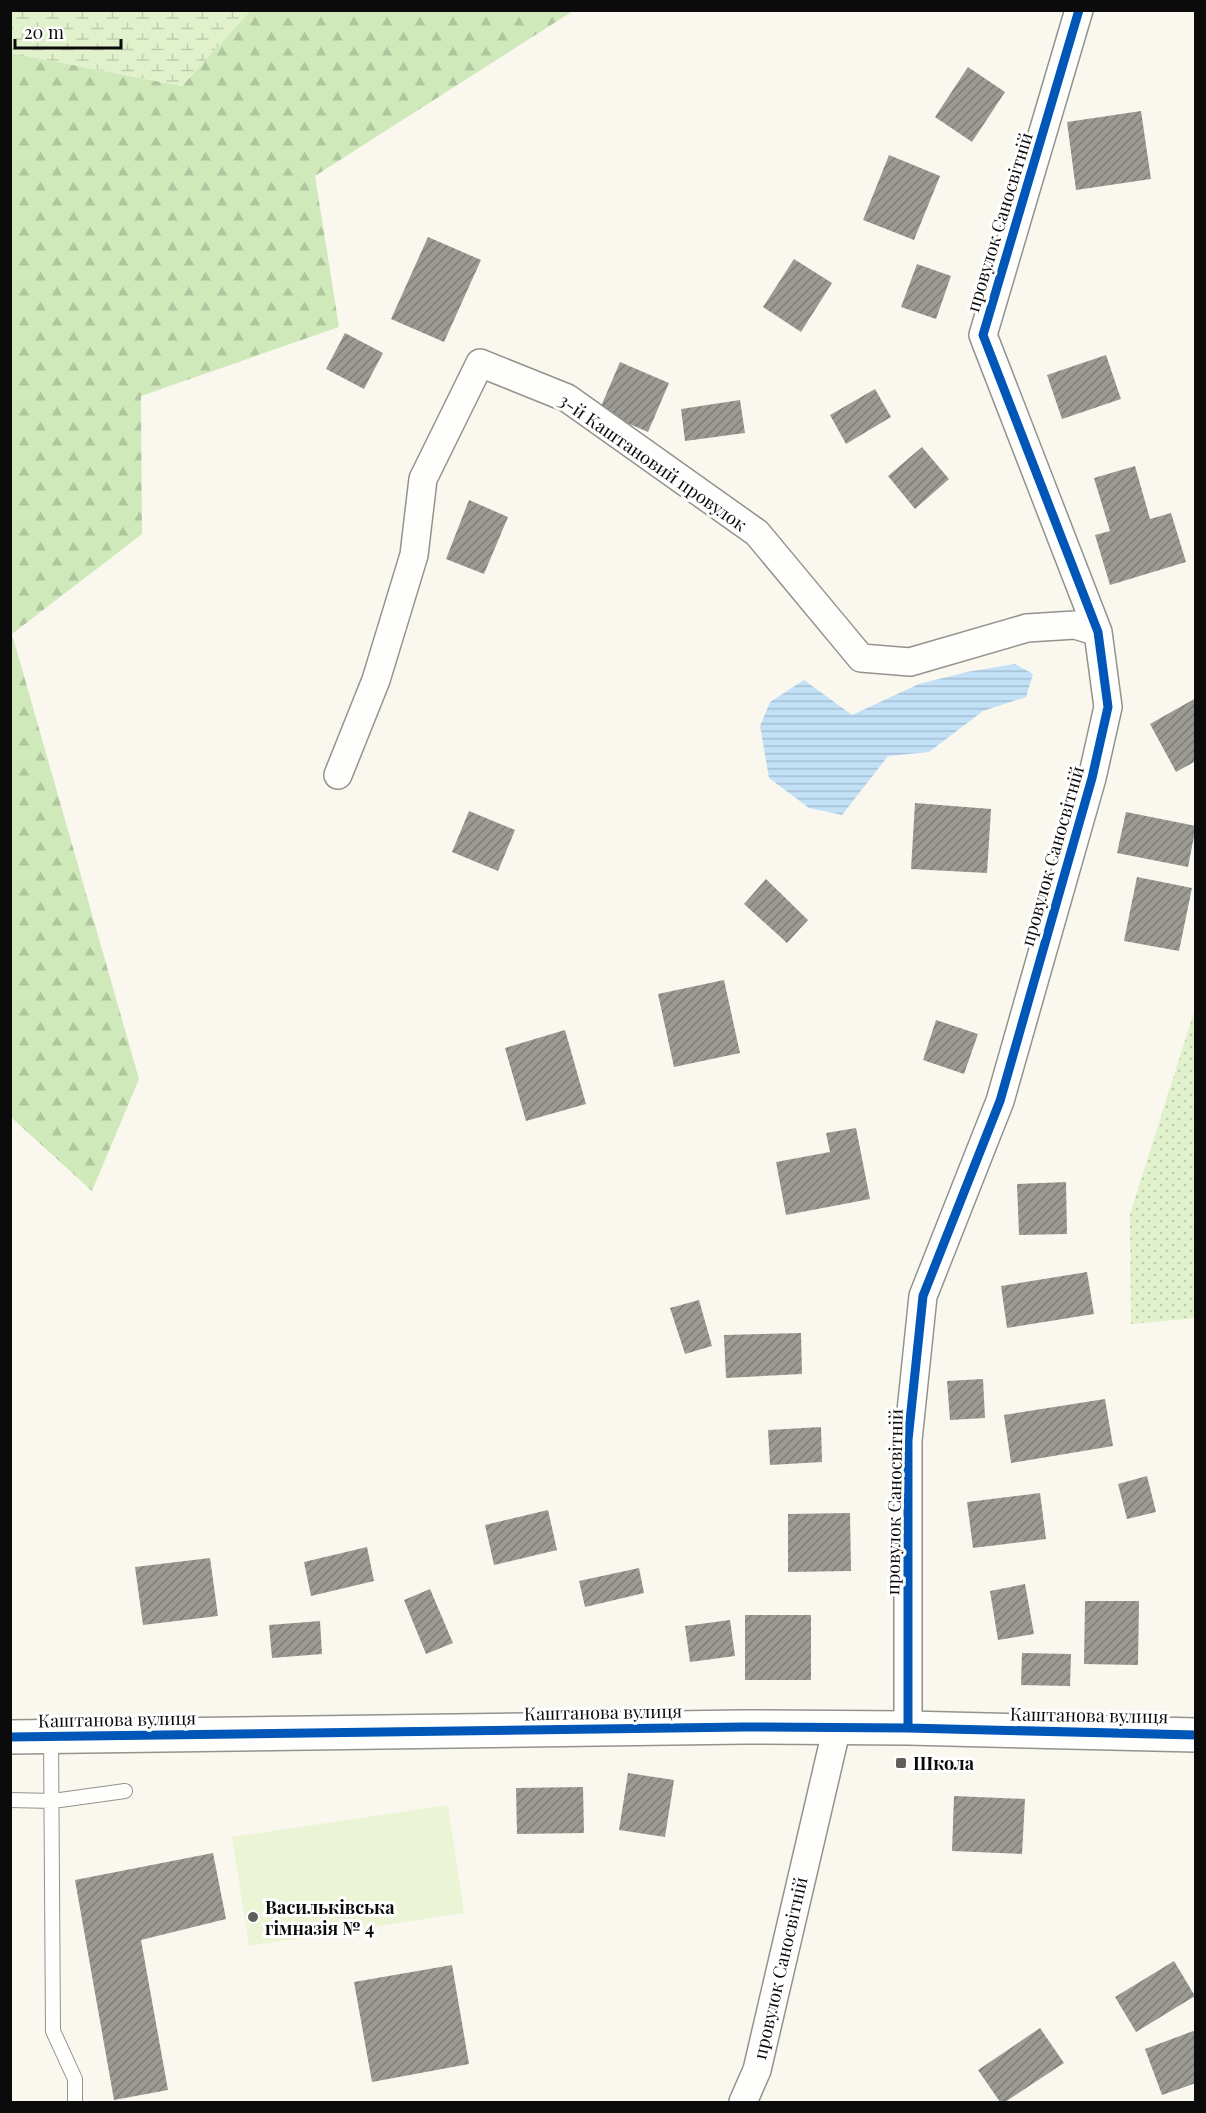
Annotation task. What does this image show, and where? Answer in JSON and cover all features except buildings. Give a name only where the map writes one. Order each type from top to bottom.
[{"type":"street","name":"провулок Саносвітній","points":[[908,1728],[908,1440],[923,1296],[1000,1101],[1092,778],[1108,707],[1098,632],[982,334],[1079,10]]},
{"type":"street","name":"3-й Каштановий провулок","points":[[338,775],[376,680],[414,555],[423,479],[480,363],[567,398],[757,533],[861,658],[910,662],[1027,628],[1075,625],[1098,632]]},
{"type":"street","name":"Каштанова вулиця","points":[[10,1737],[744,1727],[908,1728],[1196,1735]]},
{"type":"street","name":"провулок Саносвітній","points":[[743,2103],[756,2070],[837,1727]]},
{"type":"lane","points":[[51,1737],[53,2031],[75,2079],[75,2103]]},
{"type":"lane","points":[[10,1800],[53,1801],[125,1791]]},
{"type":"green space","points":[[10,11],[250,11],[182,86],[11,53]]},
{"type":"green space","points":[[250,11],[573,11],[315,176],[339,327],[141,396],[142,534],[12,634],[139,1079],[92,1191],[11,1117],[11,53],[182,86]]},
{"type":"green space","points":[[1195,1009],[1195,1318],[1131,1324],[1130,1214]]},
{"type":"green space","points":[[448,1805],[464,1913],[249,1946],[232,1837]]},
{"type":"water","points":[[1015,664],[1033,674],[1026,697],[983,711],[929,752],[888,756],[842,815],[809,808],[769,778],[760,726],[770,702],[804,680],[852,715],[919,684],[967,672]]},
{"type":"cycle path","points":[[908,1728],[908,1440],[923,1296],[1000,1101],[1092,778],[1108,707],[1098,632],[983,335],[1079,10]]},
{"type":"cycle path","points":[[10,1737],[744,1727],[908,1728],[1196,1735]]},
{"type":"place","name":"Школа","points":[[901,1763]]},
{"type":"place","name":"Васильківська гімназія № 4","points":[[253,1917]]}]
